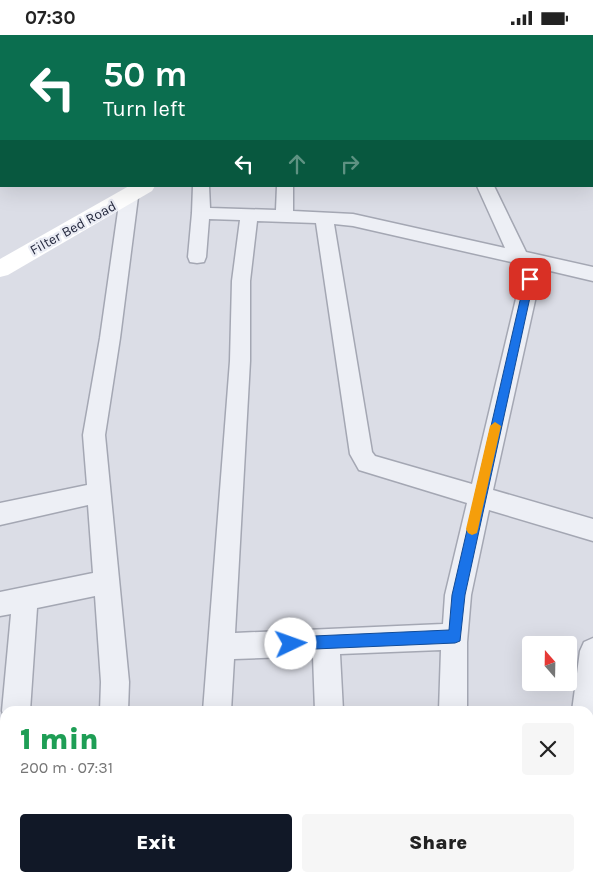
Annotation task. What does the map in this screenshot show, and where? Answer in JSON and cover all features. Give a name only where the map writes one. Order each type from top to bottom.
[{"type":"street","points":[[197,257],[201,187]]},
{"type":"street","points":[[284,217],[285,187]]},
{"type":"street","points":[[453,706],[458,595],[526,259],[486,187]]},
{"type":"street","points":[[114,706],[115,682],[94,435],[137,191]]},
{"type":"street","name":"Filter Bed Road","points":[[0,269],[137,191]]},
{"type":"street","points":[[201,213],[324,217],[353,220],[593,275]]},
{"type":"street","points":[[217,706],[240,361],[241,281],[248,216]]},
{"type":"street","points":[[324,217],[360,454],[368,463],[593,530]]},
{"type":"street","points":[[0,514],[98,493]]},
{"type":"street","points":[[0,605],[106,582]]},
{"type":"street","points":[[16,706],[25,599]]},
{"type":"street","points":[[221,647],[455,636]]},
{"type":"street","points":[[326,642],[329,706]]},
{"type":"street","points":[[587,706],[593,651]]},
{"type":"slow traffic","points":[[472,529],[495,426]]},
{"type":"route","points":[[291,644],[455,636],[458,595],[479,496],[530,279]]}]
